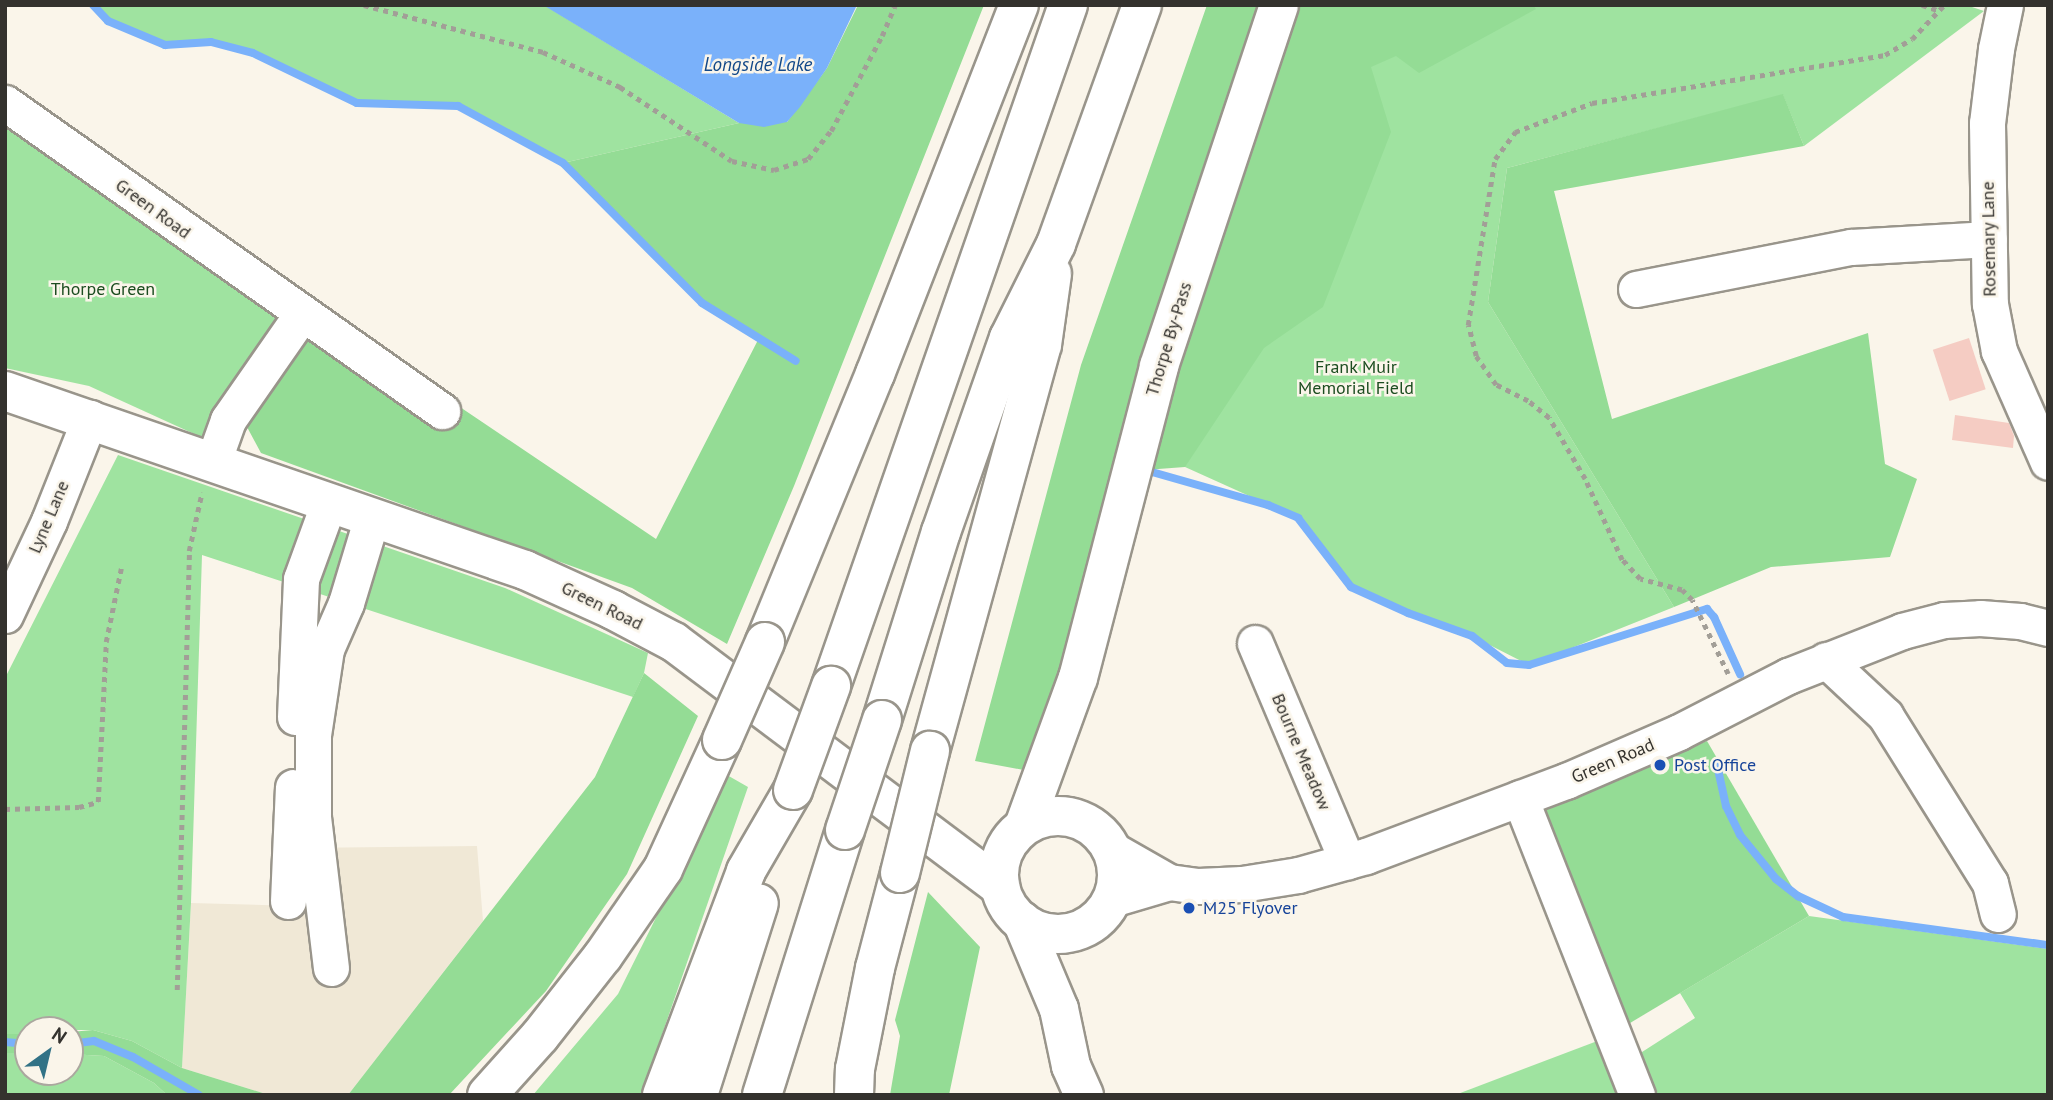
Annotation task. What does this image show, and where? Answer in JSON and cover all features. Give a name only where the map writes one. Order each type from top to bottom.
[{"type":"main road","points":[[487,1095],[540,1036],[603,956],[663,869],[765,642],[876,374],[1019,5]]},
{"type":"main road","points":[[698,1095],[793,790],[1068,5]]},
{"type":"main road","points":[[762,1095],[941,532],[1009,338],[1056,244],[1142,5]]},
{"type":"main road","name":"Thorpe By-Pass","points":[[1080,820],[1070,792],[1069,742],[1078,678],[1159,366],[1279,5]]},
{"type":"main road","points":[[854,1095],[855,1069],[872,981],[930,751],[1042,345],[1056,244]]},
{"type":"main road","name":"Green Road","points":[[5,391],[526,570],[674,642],[1000,887]]},
{"type":"main road","name":"Thorpe By-Pass","points":[[1016,834],[1078,678]]},
{"type":"main road","points":[[662,1095],[746,871],[793,790]]},
{"type":"main road","points":[[943,842],[1016,834],[1046,816],[1069,816],[1091,824],[1108,841],[1117,862],[1117,874],[1109,907],[1084,927],[1071,933],[1048,933],[1022,921],[1009,909],[1000,887],[1000,864],[1016,834]]},
{"type":"main road","points":[[1022,921],[1059,1009],[1071,1066],[1084,1095]]},
{"type":"main road","points":[[1059,1009],[1074,948],[1084,927]]},
{"type":"street","name":"Rosemary Lane","points":[[2005,5],[1996,49],[1987,123],[1990,304],[1999,352],[2048,462]]},
{"type":"street","name":"Green Road","points":[[5,103],[301,315],[442,411]]},
{"type":"street","points":[[1636,289],[1851,247],[1989,239]]},
{"type":"street","points":[[213,462],[228,420],[301,315]]},
{"type":"street","name":"Lyne Lane","points":[[5,615],[49,521],[90,418]]},
{"type":"street","points":[[288,901],[301,579],[329,502]]},
{"type":"street","points":[[331,968],[313,818],[313,735],[326,649],[346,603],[372,517]]},
{"type":"street","name":"Green Road","points":[[1111,849],[1169,881],[1198,886],[1242,884],[1298,875],[1347,861],[1520,798],[1679,732],[1741,699],[1826,660],[1902,631],[1944,620],[1980,618],[2020,621],[2048,628]]},
{"type":"street","name":"Bourne Meadow","points":[[1255,643],[1347,861]]},
{"type":"street","points":[[1826,660],[1885,716],[1990,883],[1998,914]]},
{"type":"street","points":[[1520,798],[1637,1095]]},
{"type":"street","name":"Green Road","points":[[1112,899],[1169,881]]},
{"type":"path","points":[[364,5],[543,52],[620,87],[732,161],[774,170],[808,159],[831,131],[895,5]]},
{"type":"path","points":[[1922,5],[1940,11]]},
{"type":"path","points":[[1741,699],[1692,600],[1682,590],[1640,579],[1622,560],[1585,479],[1549,418],[1528,401],[1496,385],[1476,356],[1468,326],[1495,159],[1515,132],[1592,103],[1885,55],[1912,39],[1944,5]]},
{"type":"path","points":[[177,990],[189,551],[192,528],[213,462]]},
{"type":"path","points":[[5,809],[79,807],[98,802],[107,642],[121,569]]},
{"type":"shaded area","points":[[477,846],[483,921],[348,1095],[269,1095],[182,1068],[191,903],[296,906],[298,848]]},
{"type":"green space","points":[[88,5],[544,5],[739,123],[563,163],[458,106],[357,103],[253,53],[211,42],[165,45],[108,21]]},
{"type":"green space","points":[[858,5],[984,5],[794,486],[727,644],[632,588],[261,453],[247,427],[322,314],[656,539],[759,338],[702,303],[563,163],[739,123],[787,122],[827,68]]},
{"type":"green space","points":[[1207,5],[1533,5],[1536,9],[1419,73],[1396,56],[1371,67],[1391,132],[1323,307],[1264,348],[1185,467],[1118,472],[1029,771],[975,761],[1081,365]]},
{"type":"green space","name":"Frank Muir Memorial Field","points":[[1310,5],[1966,5],[1984,11],[1804,146],[1783,95],[1507,168],[1488,302],[1674,607],[1529,665],[1472,636],[1351,587],[1298,518],[1185,467],[1180,444]]},
{"type":"green space","points":[[1783,94],[1804,146],[1554,191],[1612,419],[1868,333],[1885,464],[1917,479],[1890,557],[1771,567],[1674,607],[1488,302],[1507,168]]},
{"type":"green space","name":"Thorpe Green","points":[[5,96],[301,315],[203,438],[89,386],[5,368]]},
{"type":"green space","points":[[118,455],[505,588],[648,653],[644,673],[633,697],[202,555],[191,903],[182,1068],[132,1041],[84,1030],[84,1016],[14,1016],[14,1034],[5,1034],[5,678]]},
{"type":"green space","points":[[644,673],[698,716],[627,874],[546,991],[449,1095],[348,1095],[595,777]]},
{"type":"green space","points":[[1707,741],[1809,916],[1615,1032],[1538,809]]},
{"type":"green space","points":[[727,775],[748,787],[641,1095],[533,1095],[618,994]]},
{"type":"green space","points":[[928,892],[980,947],[949,1095],[890,1095],[900,1036],[895,1020]]},
{"type":"green space","points":[[1809,916],[2048,949],[2048,1095],[1654,1095],[1628,1061],[1695,1018],[1680,993]]},
{"type":"green space","points":[[93,1030],[132,1041],[182,1068],[269,1095],[167,1095],[154,1083],[104,1056],[84,1055],[84,1031]]},
{"type":"green space","points":[[5,1034],[14,1034],[14,1053],[5,1053]]},
{"type":"green space","points":[[1600,1040],[1624,1095],[1455,1095]]},
{"type":"green space","points":[[5,1053],[14,1053],[14,1086],[84,1086],[84,1055],[104,1056],[154,1083],[167,1095],[5,1095]]},
{"type":"water","name":"Longside Lake","points":[[543,5],[857,5],[827,68],[800,107],[787,122],[764,127],[739,123]]},
{"type":"building","points":[[1969,338],[1986,389],[1950,401],[1933,350]]},
{"type":"building","points":[[1955,415],[2009,423],[2014,436],[2013,448],[1952,440]]},
{"type":"waterway","points":[[93,5],[108,21],[165,45],[211,42],[253,53],[357,103],[458,106],[563,163],[702,303],[796,361]]},
{"type":"waterway","points":[[1152,472],[1268,505],[1298,518],[1351,587],[1408,613],[1472,636],[1507,663],[1529,665],[1707,609],[1714,617],[1740,674]]},
{"type":"waterway","points":[[1717,765],[1726,806],[1740,835],[1776,879],[1798,896],[1843,917],[2048,945]]},
{"type":"waterway","points":[[84,1042],[94,1041],[133,1057],[199,1095]]},
{"type":"waterway","points":[[5,1042],[14,1043]]},
{"type":"place","name":"Post Office","points":[[1660,765]]},
{"type":"place","name":"M25 Flyover","points":[[1189,908]]}]
